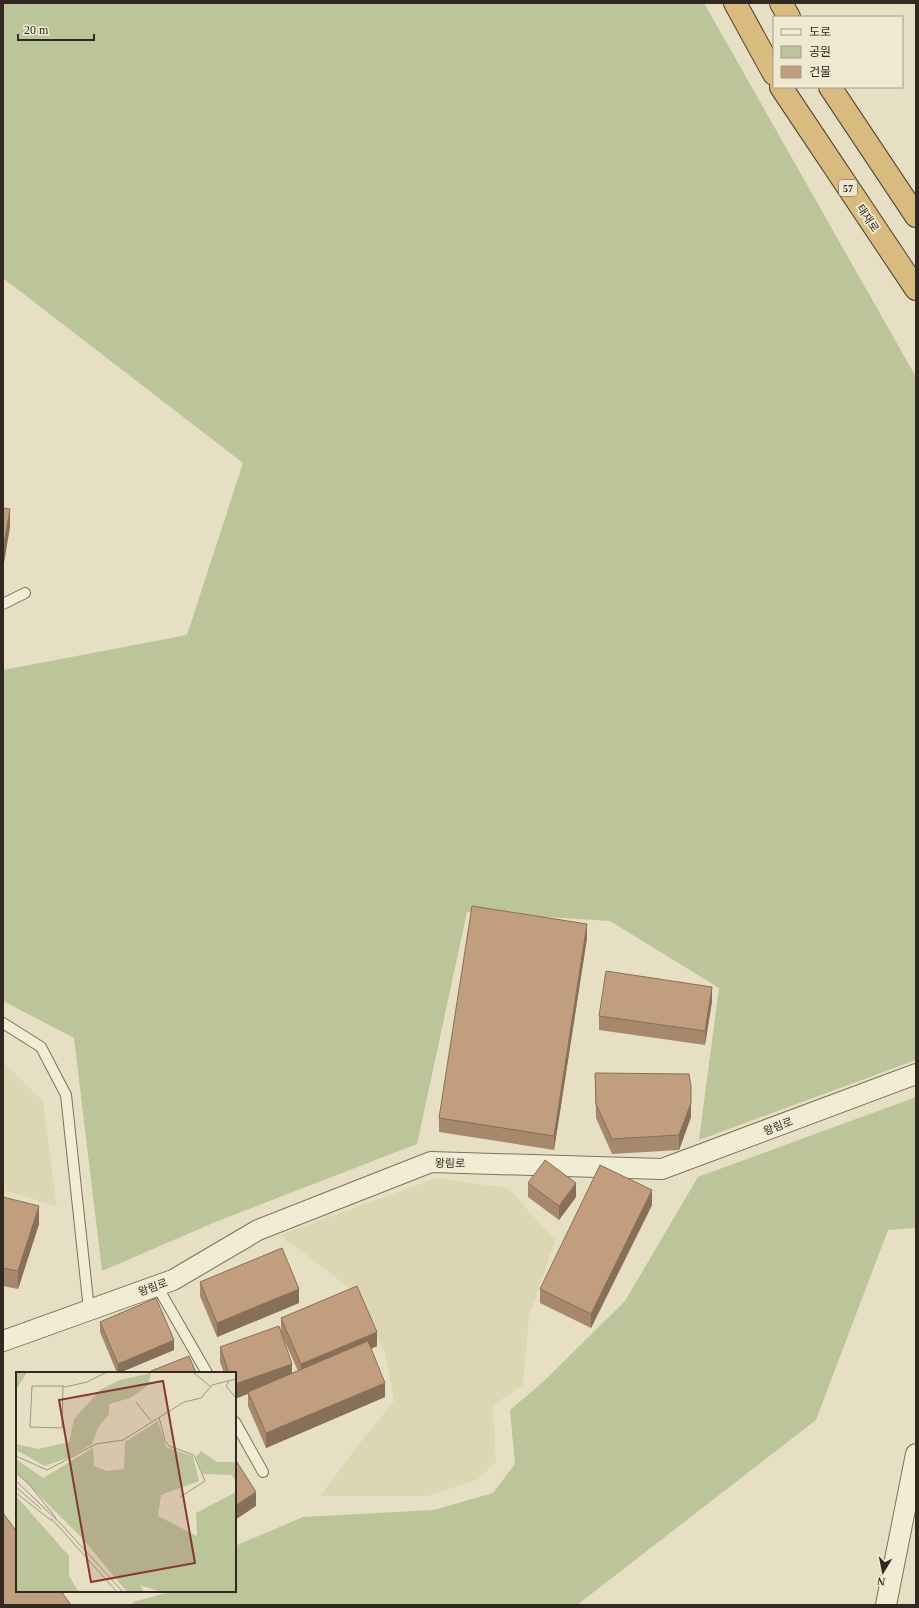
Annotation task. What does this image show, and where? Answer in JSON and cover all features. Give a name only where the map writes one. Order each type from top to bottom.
[{"type":"highway","points":[[735,3],[773,72]]},
{"type":"highway","points":[[781,3],[788,16]]},
{"type":"highway","points":[[790,3],[796,16]]},
{"type":"highway","name":"태재로","points":[[782,88],[916,289]]},
{"type":"highway","points":[[831,88],[916,216]]},
{"type":"street","name":"왕림로","points":[[3,1341],[173,1280],[258,1230],[431,1162],[662,1169],[916,1074]]},
{"type":"street","points":[[886,1605],[916,1454]]},
{"type":"lane","points":[[3,604],[25,593]]},
{"type":"lane","points":[[3,1023],[41,1047],[66,1095],[89,1310]]},
{"type":"lane","points":[[157,1286],[206,1372]]},
{"type":"lane","points":[[236,1424],[263,1472]]},
{"type":"shaded area","points":[[3,1062],[43,1101],[57,1207],[3,1190]]},
{"type":"shaded area","points":[[436,1178],[508,1188],[555,1240],[529,1317],[523,1385],[493,1405],[496,1462],[477,1480],[429,1496],[320,1496],[394,1401],[385,1353],[356,1293],[280,1235]]},
{"type":"green space","points":[[3,3],[704,3],[916,377],[916,1060],[699,1140],[719,988],[610,921],[467,912],[417,1144],[213,1223],[102,1271],[74,1038],[3,1001],[3,670],[187,635],[243,463],[3,278]]},
{"type":"green space","points":[[916,1097],[916,1228],[888,1230],[816,1420],[577,1605],[132,1605],[133,1602],[168,1592],[236,1592],[236,1546],[303,1517],[434,1510],[493,1493],[515,1464],[510,1410],[544,1381],[625,1301],[698,1177]]},
{"type":"building","points":[[3,508],[10,509],[3,551]]},
{"type":"building","points":[[472,906],[587,924],[554,1136],[439,1118]]},
{"type":"building","points":[[606,971],[712,987],[705,1031],[599,1016]]},
{"type":"building","points":[[595,1073],[689,1074],[691,1103],[679,1135],[612,1139],[596,1104]]},
{"type":"building","points":[[545,1160],[576,1183],[559,1206],[528,1183]]},
{"type":"building","points":[[600,1165],[652,1190],[591,1314],[540,1289]]},
{"type":"building","points":[[3,1197],[39,1206],[18,1271],[3,1268]]},
{"type":"building","points":[[282,1248],[299,1289],[217,1323],[200,1282]]},
{"type":"building","points":[[357,1286],[377,1332],[301,1364],[281,1318]]},
{"type":"building","points":[[156,1298],[174,1340],[118,1364],[100,1322]]},
{"type":"building","points":[[279,1326],[292,1364],[236,1384],[236,1372],[229,1372],[220,1347]]},
{"type":"building","points":[[368,1341],[385,1383],[266,1433],[248,1392]]},
{"type":"building","points":[[189,1356],[196,1372],[152,1372]]},
{"type":"building","points":[[236,1461],[256,1492],[236,1505]]},
{"type":"building","points":[[3,1513],[16,1531],[16,1592],[62,1592],[71,1605],[3,1605]]}]
